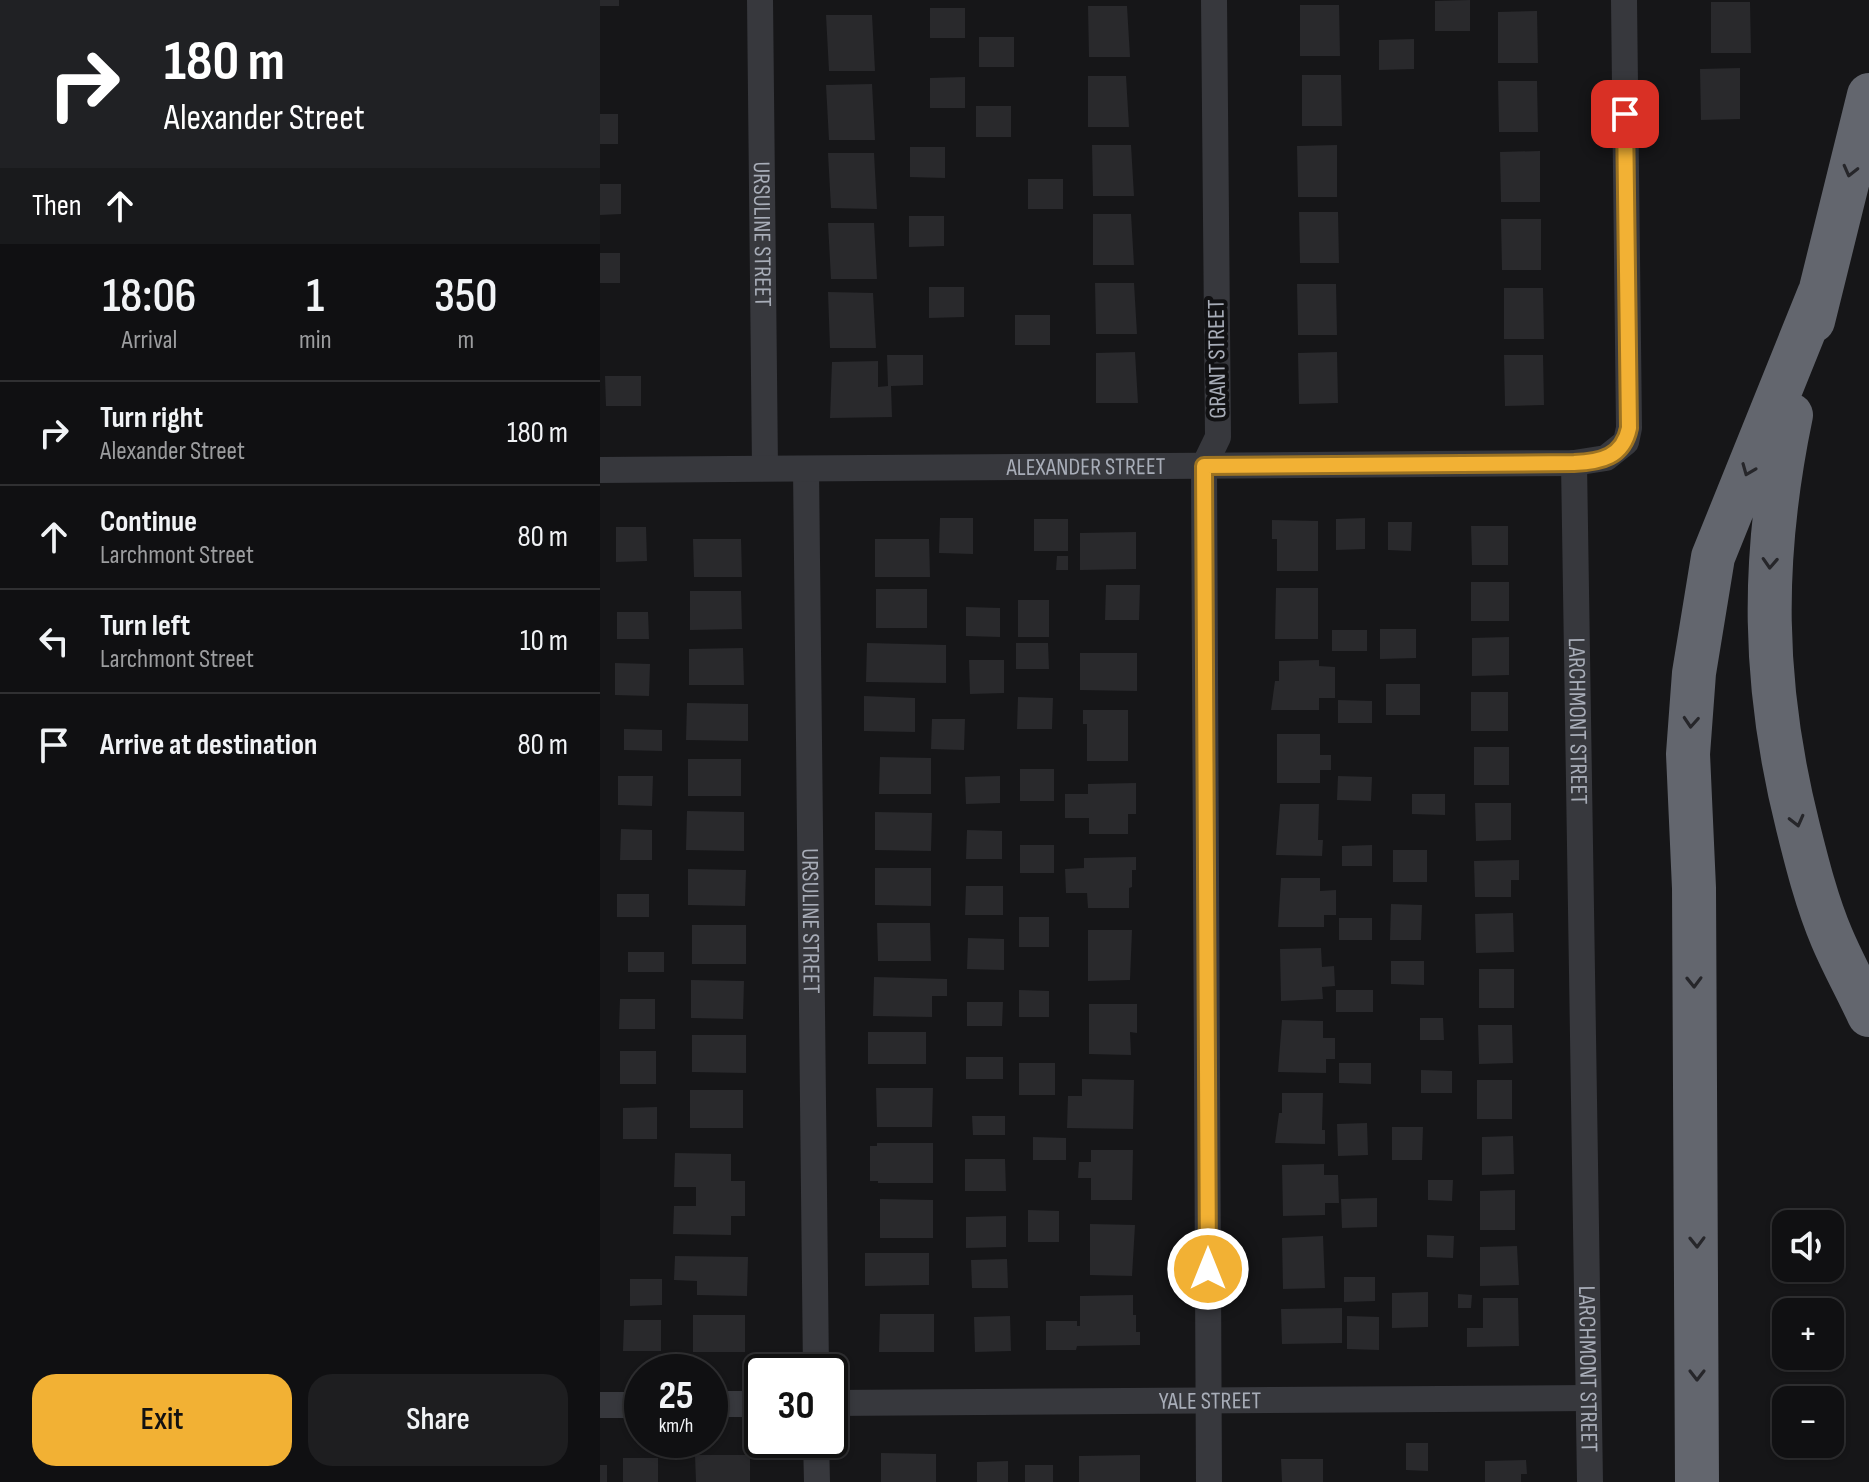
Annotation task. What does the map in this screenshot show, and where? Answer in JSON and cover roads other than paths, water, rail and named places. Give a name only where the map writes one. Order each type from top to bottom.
[{"type":"highway","points":[[1869,95],[1819,294],[1781,464],[1771,538],[1768,599],[1779,744],[1805,856],[1831,935],[1869,1015]]},
{"type":"highway","points":[[1697,1482],[1694,888],[1688,754],[1694,673],[1713,557],[1819,294]]},
{"type":"street","name":"URSULINE STREET","points":[[760,0],[765,468]]},
{"type":"street","name":"GRANT STREET","points":[[1209,1482],[1204,466],[1218,437],[1214,0]]},
{"type":"street","points":[[1574,463],[1606,458],[1626,442],[1629,428],[1624,0]]},
{"type":"street","name":"ALEXANDER STREET","points":[[600,470],[1574,463]]},
{"type":"street","name":"LARCHMONT STREET","points":[[1574,463],[1590,1482]]},
{"type":"street","name":"URSULINE STREET","points":[[806,469],[816,1354]]},
{"type":"street","name":"YALE STREET","points":[[848,1403],[1588,1398]]},
{"type":"street","points":[[600,1405],[624,1405]]},
{"type":"street","points":[[816,1458],[817,1482]]}]
